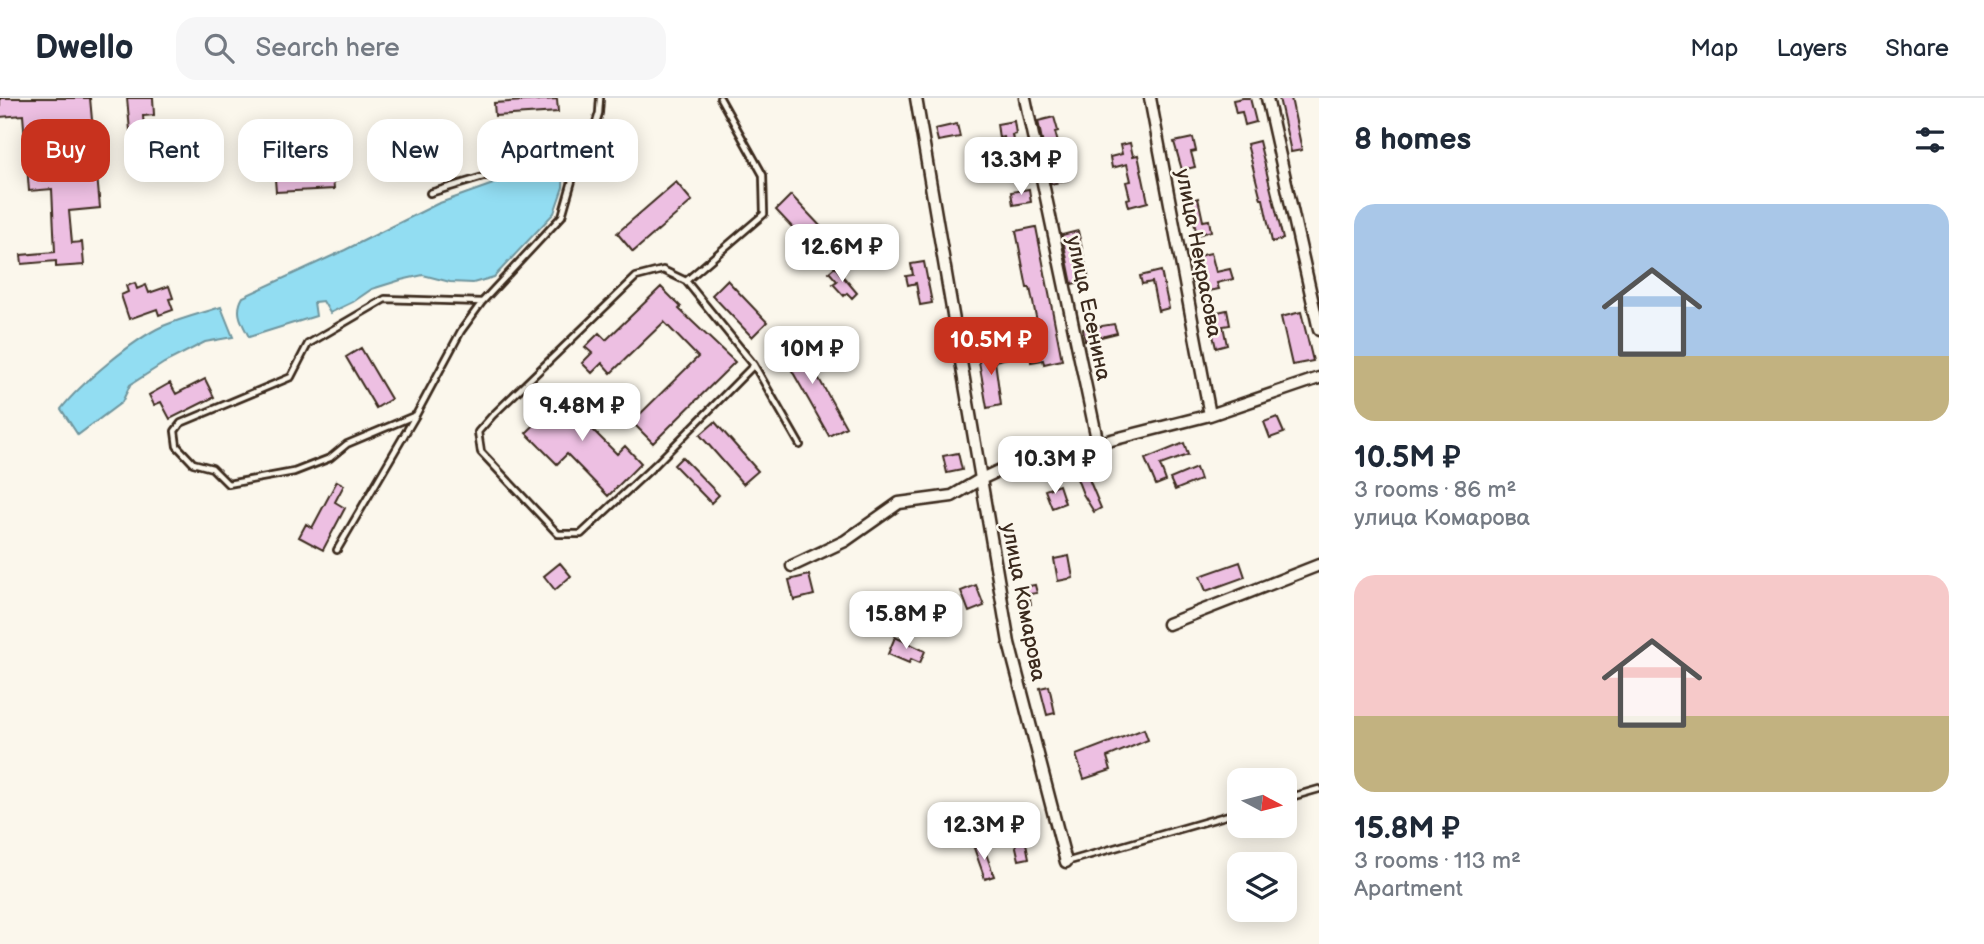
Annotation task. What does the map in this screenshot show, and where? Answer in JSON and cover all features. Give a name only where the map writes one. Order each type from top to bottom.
[{"type":"street","name":"улица Комарова","points":[[916,98],[1009,643],[1066,862]]},
{"type":"street","name":"улица Есенина","points":[[1025,98],[1098,444]]},
{"type":"street","name":"улица Некрасова","points":[[1150,98],[1210,415]]},
{"type":"street","points":[[1267,98],[1319,330]]},
{"type":"street","points":[[792,566],[845,541],[899,503],[952,496],[1009,466],[1210,415],[1319,379]]},
{"type":"street","points":[[1168,624],[1319,565]]},
{"type":"lane","points":[[597,119],[600,98]]},
{"type":"lane","points":[[686,281],[764,214],[762,175],[720,98]]},
{"type":"lane","points":[[430,193],[477,179]]},
{"type":"lane","points":[[337,550],[416,415],[461,331],[482,302],[562,216],[572,182]]},
{"type":"lane","points":[[754,365],[656,464],[581,534],[558,534],[481,452],[478,432],[636,277],[663,270],[686,281],[754,365],[800,445]]},
{"type":"lane","points":[[416,415],[347,443],[330,458],[294,472],[228,484],[212,468],[193,463],[177,446],[175,431],[181,423],[291,377],[308,344],[385,299],[482,302]]},
{"type":"lane","points":[[1297,795],[1319,789]]},
{"type":"lane","points":[[1066,862],[1227,815]]},
{"type":"water","points":[[499,182],[563,182],[554,213],[494,277],[473,283],[450,282],[423,275],[401,280],[372,289],[330,313],[323,301],[314,302],[316,316],[249,337],[239,313],[243,297],[437,204]]},
{"type":"water","points":[[221,307],[233,337],[205,342],[164,363],[130,385],[122,402],[78,435],[61,409],[94,375],[151,332]]},
{"type":"building","points":[[0,98],[90,98],[92,119],[23,119],[23,115],[0,117]]},
{"type":"building","points":[[127,98],[153,98],[154,115],[143,116],[143,119],[129,119]]},
{"type":"building","points":[[1250,98],[1256,122],[1245,125],[1242,112],[1236,113],[1233,100]]},
{"type":"building","points":[[1279,98],[1291,98],[1302,150],[1291,152]]},
{"type":"building","points":[[557,99],[558,112],[495,116],[494,103]]},
{"type":"building","points":[[1054,117],[1058,131],[1055,132],[1068,180],[1051,184],[1038,121]]},
{"type":"building","points":[[1014,121],[1016,134],[1012,135],[1017,157],[1021,157],[1023,168],[1005,171],[1003,160],[1008,159],[1004,137],[999,138],[997,124]]},
{"type":"building","points":[[957,124],[960,137],[938,141],[935,129]]},
{"type":"building","points":[[1193,138],[1196,151],[1191,152],[1195,167],[1182,170],[1174,142]]},
{"type":"building","points":[[1259,141],[1283,239],[1272,242],[1247,144]]},
{"type":"building","points":[[1130,143],[1133,156],[1138,155],[1148,202],[1129,207],[1126,182],[1131,181],[1127,164],[1112,168],[1110,157],[1122,154],[1120,145]]},
{"type":"building","points":[[28,182],[98,182],[100,208],[69,211],[72,243],[82,242],[84,265],[56,267],[56,261],[22,264],[21,255],[55,252],[52,189],[29,191]]},
{"type":"building","points":[[275,182],[333,182],[334,189],[276,192]]},
{"type":"building","points":[[676,182],[692,201],[633,252],[617,233]]},
{"type":"building","points":[[1029,189],[1031,202],[1013,205],[1011,192]]},
{"type":"building","points":[[791,195],[840,247],[825,262],[776,210]]},
{"type":"building","points":[[1198,198],[1203,221],[1209,220],[1211,231],[1197,235],[1189,201]]},
{"type":"building","points":[[1036,227],[1062,360],[1044,364],[1043,360],[1031,362],[1030,352],[1043,350],[1016,231]]},
{"type":"building","points":[[1078,231],[1089,280],[1072,284],[1062,235]]},
{"type":"building","points":[[1211,253],[1216,272],[1230,269],[1233,279],[1217,283],[1219,289],[1204,292],[1198,256]]},
{"type":"building","points":[[924,262],[932,303],[920,305],[916,283],[908,285],[906,276],[913,275],[911,264]]},
{"type":"building","points":[[835,267],[857,293],[852,298],[847,293],[844,296],[833,284],[837,281],[829,272]]},
{"type":"building","points":[[1161,271],[1169,308],[1158,311],[1152,282],[1142,284],[1140,276]]},
{"type":"building","points":[[727,280],[767,322],[752,337],[712,295]]},
{"type":"building","points":[[135,283],[137,289],[146,285],[149,293],[169,286],[173,298],[169,299],[173,310],[159,315],[157,309],[129,319],[121,295],[128,292],[126,286]]},
{"type":"building","points":[[661,287],[681,307],[679,309],[735,362],[653,443],[632,422],[698,357],[664,322],[611,373],[602,363],[592,373],[582,363],[592,353],[585,347],[599,333],[606,340]]},
{"type":"building","points":[[1227,310],[1230,325],[1223,326],[1227,345],[1216,348],[1208,314]]},
{"type":"building","points":[[1301,312],[1313,361],[1292,365],[1281,317]]},
{"type":"building","points":[[1114,324],[1117,333],[1085,341],[1083,329]]},
{"type":"building","points":[[795,336],[846,427],[829,436],[778,346]]},
{"type":"building","points":[[361,348],[391,399],[376,408],[346,357]]},
{"type":"building","points":[[1007,350],[1008,358],[995,361],[1001,405],[987,408],[978,356]]},
{"type":"building","points":[[205,379],[214,397],[170,419],[161,402],[154,405],[149,395],[170,383],[176,394]]},
{"type":"building","points":[[570,390],[600,421],[592,429],[617,454],[625,446],[641,463],[608,496],[567,454],[557,464],[526,433]]},
{"type":"building","points":[[1277,417],[1284,433],[1270,438],[1264,422]]},
{"type":"building","points":[[715,422],[758,471],[743,484],[700,435]]},
{"type":"building","points":[[1184,443],[1188,455],[1160,465],[1166,481],[1156,485],[1145,459]]},
{"type":"building","points":[[958,453],[962,470],[947,473],[943,456]]},
{"type":"building","points":[[682,457],[719,495],[711,503],[674,465]]},
{"type":"building","points":[[1196,468],[1200,480],[1175,490],[1170,479]]},
{"type":"building","points":[[1086,472],[1101,508],[1094,512],[1076,476]]},
{"type":"building","points":[[337,481],[344,485],[335,502],[345,508],[323,550],[299,537],[306,524],[312,528]]},
{"type":"building","points":[[1059,485],[1065,503],[1052,508],[1045,490]]},
{"type":"building","points":[[1069,556],[1073,578],[1058,581],[1054,559]]},
{"type":"building","points":[[1240,562],[1245,577],[1206,591],[1200,576]]},
{"type":"building","points":[[560,563],[571,576],[555,590],[544,576]]},
{"type":"building","points":[[809,575],[814,595],[794,600],[789,580]]},
{"type":"building","points":[[976,585],[984,606],[969,612],[961,591]]},
{"type":"building","points":[[1035,585],[1037,593],[1029,594],[1031,604],[1021,606],[1017,588]]},
{"type":"building","points":[[895,637],[925,651],[920,663],[911,659],[909,663],[888,654]]},
{"type":"building","points":[[1049,686],[1055,713],[1047,715],[1040,688]]},
{"type":"building","points":[[1144,729],[1148,740],[1107,757],[1111,770],[1084,779],[1076,755]]},
{"type":"building","points":[[1023,828],[1029,858],[1019,860],[1012,830]]},
{"type":"building","points":[[983,845],[994,876],[985,879],[974,848]]}]
